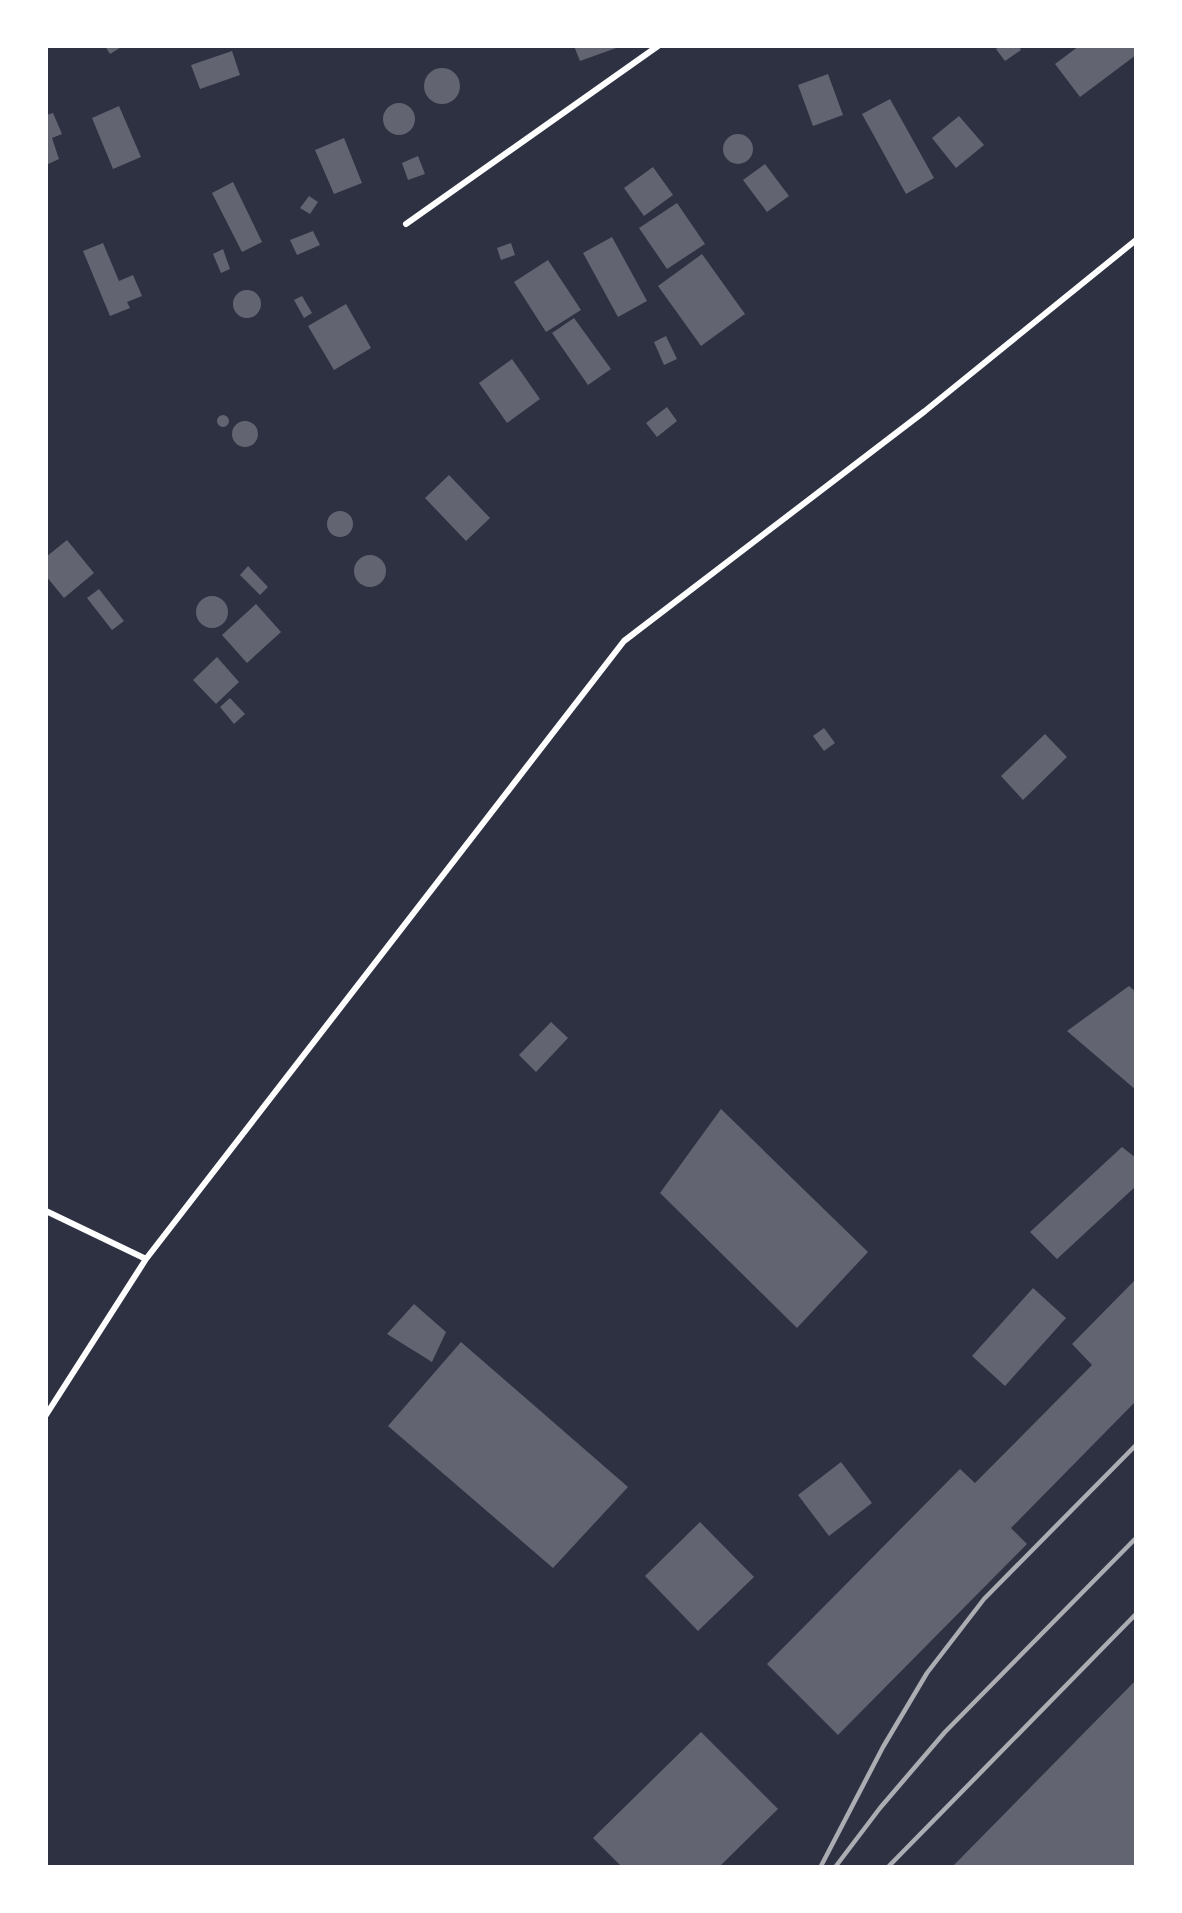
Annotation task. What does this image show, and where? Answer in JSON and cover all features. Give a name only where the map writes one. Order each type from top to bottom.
[{"type":"street","points":[[406,224],[658,46]]},
{"type":"street","points":[[46,1415],[146,1259],[624,640],[925,411],[1136,240]]},
{"type":"street","points":[[46,1211],[146,1259]]},
{"type":"building","points":[[105,46],[123,46],[110,54]]},
{"type":"building","points":[[574,46],[619,46],[619,47],[580,61]]},
{"type":"building","points":[[1000,46],[1019,46],[1021,50],[1005,61],[996,49]]},
{"type":"building","points":[[1079,46],[1132,46],[1136,55],[1080,97],[1055,64]]},
{"type":"building","points":[[232,51],[240,75],[200,89],[191,65]]},
{"type":"building","points":[[442,68],[454,74],[460,86],[454,98],[442,104],[430,98],[424,86],[430,74]]},
{"type":"building","points":[[828,74],[843,115],[813,126],[798,85]]},
{"type":"building","points":[[890,99],[934,178],[906,194],[862,114]]},
{"type":"building","points":[[399,103],[410,108],[415,119],[410,130],[399,135],[388,130],[383,119],[388,108]]},
{"type":"building","points":[[119,106],[141,157],[113,169],[92,118]]},
{"type":"building","points":[[53,113],[62,134],[52,138],[59,159],[46,165],[46,115]]},
{"type":"building","points":[[959,116],[984,145],[956,168],[932,138]]},
{"type":"building","points":[[738,134],[749,138],[753,149],[749,160],[738,164],[727,160],[723,149],[727,138]]},
{"type":"building","points":[[344,138],[362,183],[334,194],[315,150]]},
{"type":"building","points":[[418,156],[425,174],[408,180],[402,163]]},
{"type":"building","points":[[765,164],[789,196],[767,212],[743,180]]},
{"type":"building","points":[[653,167],[673,195],[644,216],[624,188]]},
{"type":"building","points":[[233,182],[262,242],[242,252],[212,193]]},
{"type":"building","points":[[309,196],[318,202],[310,214],[300,208]]},
{"type":"building","points":[[677,203],[705,244],[667,269],[639,228]]},
{"type":"building","points":[[313,231],[320,245],[297,255],[290,240]]},
{"type":"building","points":[[612,237],[647,301],[618,317],[583,253]]},
{"type":"building","points":[[103,243],[119,281],[133,275],[142,296],[127,302],[130,308],[110,316],[83,251]]},
{"type":"building","points":[[511,243],[515,255],[501,260],[497,248]]},
{"type":"building","points":[[223,249],[230,269],[221,273],[213,254]]},
{"type":"building","points":[[702,254],[745,314],[701,346],[658,286]]},
{"type":"building","points":[[548,260],[581,310],[546,332],[514,282]]},
{"type":"building","points":[[247,290],[257,294],[261,304],[257,314],[247,318],[237,314],[233,304],[237,294]]},
{"type":"building","points":[[302,296],[312,313],[304,318],[294,300]]},
{"type":"building","points":[[346,304],[371,348],[334,370],[308,326]]},
{"type":"building","points":[[574,318],[611,369],[588,385],[552,333]]},
{"type":"building","points":[[666,336],[677,359],[664,365],[654,342]]},
{"type":"building","points":[[512,359],[540,399],[507,423],[479,383]]},
{"type":"building","points":[[667,407],[677,421],[657,437],[646,423]]},
{"type":"building","points":[[223,415],[229,421],[223,427],[217,421]]},
{"type":"building","points":[[245,421],[254,425],[258,434],[254,443],[245,447],[236,443],[232,434],[236,425]]},
{"type":"building","points":[[449,475],[490,518],[466,541],[425,498]]},
{"type":"building","points":[[340,511],[350,514],[353,524],[350,534],[340,537],[330,534],[327,524],[330,514]]},
{"type":"building","points":[[67,540],[94,573],[64,598],[46,576],[46,557]]},
{"type":"building","points":[[370,555],[381,560],[386,571],[381,582],[370,587],[359,582],[354,571],[359,560]]},
{"type":"building","points":[[248,566],[268,587],[260,595],[240,575]]},
{"type":"building","points":[[99,589],[124,621],[112,630],[87,598]]},
{"type":"building","points":[[212,596],[223,601],[228,612],[223,623],[212,628],[201,623],[196,612],[201,601]]},
{"type":"building","points":[[256,604],[281,632],[247,663],[222,635]]},
{"type":"building","points":[[217,657],[239,682],[216,704],[193,680]]},
{"type":"building","points":[[230,698],[245,714],[234,724],[220,707]]},
{"type":"building","points":[[824,728],[835,743],[824,751],[813,736]]},
{"type":"building","points":[[1045,734],[1067,757],[1023,800],[1001,776]]},
{"type":"building","points":[[1129,986],[1136,992],[1136,1090],[1067,1031]]},
{"type":"building","points":[[551,1022],[568,1038],[536,1072],[519,1055]]},
{"type":"building","points":[[721,1109],[868,1252],[797,1328],[660,1193]]},
{"type":"building","points":[[1122,1147],[1136,1158],[1136,1186],[1057,1259],[1030,1232]]},
{"type":"building","points":[[1136,1279],[1136,1401],[1011,1528],[1027,1544],[838,1735],[767,1664],[960,1469],[975,1483],[1092,1365],[1072,1344]]},
{"type":"building","points":[[1033,1288],[1066,1318],[1005,1386],[972,1356]]},
{"type":"building","points":[[414,1304],[446,1332],[432,1362],[387,1334]]},
{"type":"building","points":[[461,1342],[628,1487],[553,1568],[388,1426]]},
{"type":"building","points":[[841,1462],[872,1503],[829,1536],[798,1495]]},
{"type":"building","points":[[700,1522],[754,1577],[698,1631],[645,1576]]},
{"type":"building","points":[[1136,1680],[1136,1866],[953,1866]]},
{"type":"building","points":[[701,1732],[778,1809],[720,1866],[621,1866],[593,1838]]},
{"type":"railway","points":[[821,1866],[883,1747],[927,1673],[984,1599],[1136,1445]]},
{"type":"railway","points":[[836,1866],[880,1808],[945,1732],[1136,1538]]},
{"type":"railway","points":[[889,1866],[1136,1614]]}]
